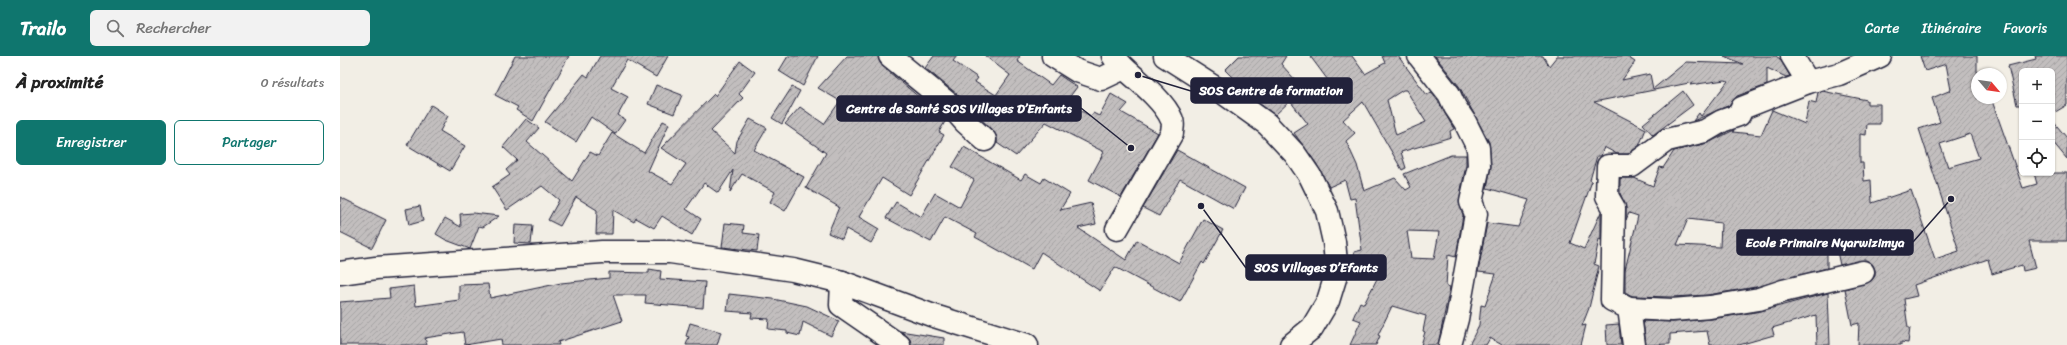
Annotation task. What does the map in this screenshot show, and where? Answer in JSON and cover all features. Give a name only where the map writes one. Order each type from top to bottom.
[{"type":"street","points":[[890,56],[949,104],[965,122],[986,140]]},
{"type":"street","points":[[1053,56],[1077,71],[1101,79],[1118,62],[1142,83],[1167,111],[1173,122],[1172,133],[1116,229]]},
{"type":"street","points":[[1165,56],[1225,94],[1267,124],[1295,154],[1310,176],[1328,211],[1334,242],[1337,272],[1328,301],[1312,328],[1291,345]]},
{"type":"street","points":[[1419,56],[1449,94],[1478,148],[1480,166],[1472,202],[1476,214],[1457,318],[1450,345]]},
{"type":"street","points":[[1792,56],[1808,82]]},
{"type":"street","points":[[1863,272],[1783,291],[1759,299],[1710,307],[1672,310],[1629,308],[1612,300],[1614,208],[1607,196],[1608,166],[1632,166],[1666,140],[1705,131],[1722,121],[1739,115],[1742,108],[1808,82],[1839,74],[1880,56]]},
{"type":"street","points":[[340,273],[376,268],[602,252],[670,252],[793,270],[842,282],[930,315],[1027,345]]},
{"type":"street","points":[[842,282],[841,305],[899,345]]},
{"type":"street","points":[[1629,308],[1634,345]]},
{"type":"building","points":[[515,56],[569,56],[533,121],[516,110],[518,107],[495,95]]},
{"type":"building","points":[[600,56],[668,56],[656,77],[627,60],[611,88],[628,97],[618,115],[625,120],[615,134],[591,117],[576,142],[545,122],[584,74],[588,77]]},
{"type":"building","points":[[788,56],[818,56],[803,86],[779,71]]},
{"type":"building","points":[[847,56],[878,56],[882,66],[946,120],[939,132],[944,135],[909,195],[882,178],[859,217],[879,229],[871,243],[846,229],[842,239],[828,233],[839,207],[806,188],[826,153],[785,124],[800,107],[824,124],[840,101],[818,88]]},
{"type":"building","points":[[934,56],[957,56],[953,61],[978,78],[975,82],[996,95],[1010,75],[985,56],[1020,56],[1017,61],[1051,85],[1059,75],[1077,87],[1065,103],[1091,116],[1093,113],[1099,116],[1111,94],[1128,104],[1121,112],[1158,133],[1121,197],[1089,180],[1104,152],[1046,122],[1016,156],[997,143],[997,137],[993,131],[957,94],[925,68]]},
{"type":"building","points":[[1239,56],[1286,56],[1281,64],[1305,91],[1320,80],[1333,87],[1310,56],[1352,56],[1365,74],[1385,63],[1382,56],[1398,56],[1427,95],[1431,92],[1438,101],[1454,129],[1450,131],[1451,137],[1401,152],[1406,168],[1402,170],[1363,102],[1343,120],[1355,133],[1346,141],[1357,165],[1364,191],[1395,178],[1406,190],[1411,187],[1404,174],[1451,155],[1466,155],[1466,165],[1459,200],[1463,215],[1456,257],[1448,255],[1446,286],[1450,287],[1438,345],[1421,345],[1425,332],[1423,331],[1426,316],[1392,306],[1378,335],[1380,336],[1376,345],[1350,345],[1361,321],[1353,318],[1360,302],[1364,304],[1382,269],[1357,273],[1354,252],[1362,250],[1355,198],[1350,199],[1345,180],[1329,187],[1316,163],[1294,133],[1308,124],[1290,101],[1275,115],[1238,88],[1240,85],[1225,70]],"holes":[[[1403,90],[1406,90],[1426,122],[1396,135],[1387,100]],[[1407,231],[1439,232],[1434,259],[1411,258]]]},
{"type":"building","points":[[1435,56],[1543,56],[1549,66],[1557,56],[1626,56],[1635,62],[1622,80],[1650,74],[1653,89],[1686,62],[1743,64],[1724,56],[1776,56],[1780,59],[1790,76],[1786,77],[1767,68],[1767,85],[1737,96],[1730,105],[1693,121],[1699,113],[1701,116],[1728,81],[1725,80],[1690,85],[1694,82],[1594,102],[1646,129],[1639,146],[1628,154],[1617,154],[1604,147],[1601,156],[1597,156],[1590,180],[1592,181],[1570,243],[1584,249],[1601,212],[1601,240],[1599,239],[1594,264],[1599,266],[1589,308],[1582,326],[1586,325],[1581,345],[1502,345],[1490,338],[1486,345],[1469,345],[1479,325],[1481,305],[1485,306],[1496,274],[1478,272],[1487,223],[1518,227],[1529,200],[1487,188],[1491,166],[1489,142],[1459,86]]},
{"type":"building","points":[[1920,56],[1977,56],[1977,68],[1971,68],[1971,104],[1993,104],[2023,188],[2037,184],[2035,176],[2055,176],[2055,173],[2067,173],[2067,241],[2029,241],[2036,268],[2023,271],[2022,265],[1992,274],[1988,259],[1914,285],[1917,296],[1904,299],[1908,328],[1910,328],[1908,343],[1901,342],[1901,345],[1858,345],[1859,323],[1852,325],[1845,289],[1871,281],[1875,276],[1875,270],[1872,264],[1866,260],[1840,265],[1836,247],[1827,248],[1827,268],[1756,287],[1708,295],[1672,297],[1632,296],[1625,292],[1625,270],[1638,216],[1629,213],[1626,220],[1626,208],[1620,193],[1620,178],[1634,178],[1653,186],[1660,167],[1663,168],[1674,151],[1708,143],[1734,130],[1733,132],[1761,135],[1772,110],[1805,124],[1809,101],[1816,103],[1818,92],[1822,91],[1867,100],[1867,104],[1880,104],[1880,124],[1867,124],[1866,135],[1860,134],[1860,163],[1863,163],[1864,181],[1871,180],[1872,203],[1911,190],[1935,259],[1959,251],[1919,129],[1940,122],[1932,98],[1951,90],[1946,64],[1925,71]],"holes":[[[1970,134],[1979,158],[1948,167],[1940,144]],[[1688,219],[1721,223],[1720,247],[1677,245]]]},
{"type":"building","points":[[2035,56],[2067,56],[2067,105],[2055,112],[2055,68],[2019,68],[2019,105],[2017,105],[2008,66],[2036,59]]},
{"type":"building","points":[[740,61],[755,72],[739,94],[743,98],[711,131],[735,153],[737,141],[750,119],[767,128],[754,150],[804,177],[785,211],[770,202],[775,192],[742,174],[730,192],[733,170],[718,193],[704,183],[686,209],[701,219],[692,235],[662,216],[654,228],[636,218],[634,222],[613,210],[612,234],[596,234],[597,210],[576,197],[560,226],[548,220],[559,200],[542,186],[507,210],[492,187],[510,175],[506,170],[517,160],[503,147],[526,119],[539,128],[527,142],[572,181],[590,152],[598,156],[612,133],[644,153],[663,121],[669,124],[648,171],[672,184],[686,164],[661,148],[714,94],[715,96]]},
{"type":"building","points":[[656,85],[682,95],[674,114],[648,104]]},
{"type":"building","points":[[792,87],[800,91],[782,124],[772,118]]},
{"type":"building","points":[[1683,91],[1693,105],[1653,135],[1643,124]]},
{"type":"building","points":[[431,105],[448,116],[440,131],[465,146],[450,171],[407,145]]},
{"type":"building","points":[[2055,124],[2067,138],[2067,159],[2055,145]]},
{"type":"building","points":[[964,147],[1021,180],[1025,174],[1041,183],[1044,178],[1070,194],[1060,210],[1091,203],[1096,224],[1078,228],[1126,260],[1137,240],[1179,263],[1203,219],[1223,230],[1204,264],[1202,262],[1180,302],[1115,267],[1100,291],[1041,252],[1032,269],[975,237],[977,234],[945,217],[931,242],[886,218],[896,202],[921,217],[935,193],[960,207],[974,180],[952,167]]},
{"type":"building","points":[[1177,150],[1245,188],[1234,209],[1180,179],[1159,216],[1143,208]]},
{"type":"building","points":[[340,197],[386,220],[372,248],[340,232]]},
{"type":"building","points":[[420,206],[423,221],[409,225],[406,209]]},
{"type":"building","points":[[473,213],[499,216],[483,227],[479,226],[470,249],[446,240],[436,234],[445,218],[461,227],[460,214]]},
{"type":"building","points":[[725,223],[744,225],[743,233],[759,235],[757,251],[722,247]]},
{"type":"building","points":[[515,225],[533,226],[531,244],[514,243]]},
{"type":"building","points":[[649,269],[661,271],[660,279],[705,282],[703,308],[645,303],[646,295],[613,295],[622,321],[558,342],[559,345],[502,345],[501,339],[465,345],[463,332],[425,338],[427,345],[340,345],[340,302],[390,298],[389,289],[414,286],[416,306],[459,300],[459,285],[488,284],[490,298],[561,283],[609,278],[609,272],[649,273]]},
{"type":"building","points":[[1828,293],[1830,345],[1817,345],[1816,315],[1772,328],[1774,335],[1739,345],[1710,345],[1707,331],[1670,334],[1670,344],[1646,345],[1643,321],[1673,322],[1712,319],[1761,311]]},
{"type":"building","points":[[729,294],[773,299],[807,306],[839,321],[831,336],[803,322],[800,336],[787,333],[787,331],[768,329],[769,319],[751,318],[752,313],[727,311]]},
{"type":"building","points":[[690,323],[721,332],[717,345],[686,345],[689,337],[686,336]]},
{"type":"building","points":[[1619,324],[1621,345],[1607,345],[1606,325]]},
{"type":"building","points":[[900,331],[944,338],[944,345],[911,344],[910,339]]},
{"type":"place","name":"SOS Centre de formation","points":[[1138,75]]},
{"type":"place","name":"Centre de Santé SOS Villages D’Enfants","points":[[1131,148]]},
{"type":"place","name":"Ecole Primaire Nyarwizimya","points":[[1951,199]]},
{"type":"place","name":"SOS Villages D’Efants","points":[[1201,206]]}]
